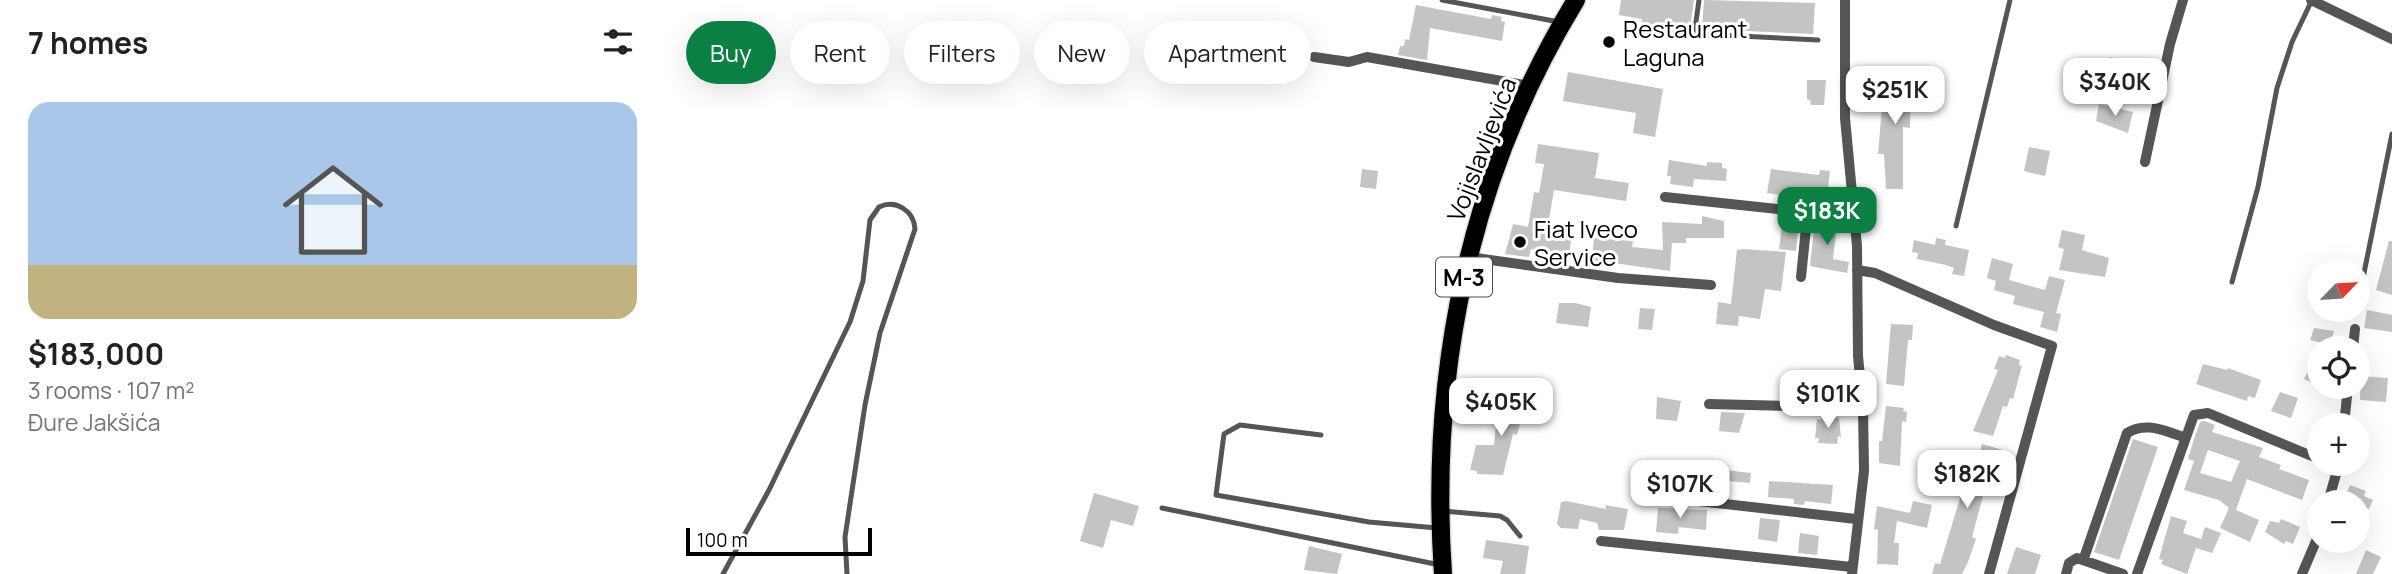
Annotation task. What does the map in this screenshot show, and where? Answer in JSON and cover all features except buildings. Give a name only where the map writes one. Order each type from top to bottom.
[{"type":"main road","name":"Vojislavljevića","points":[[1443,570],[1439,473],[1444,389],[1469,257],[1492,178],[1530,86],[1576,0]]},
{"type":"street","points":[[1601,541],[1852,571],[1856,519],[1864,471],[1857,270],[1845,117],[1845,0]]},
{"type":"street","points":[[2145,162],[2169,44],[2183,0]]},
{"type":"street","points":[[2311,0],[2392,39]]},
{"type":"street","points":[[1314,57],[1349,62],[1367,57],[1530,86]]},
{"type":"street","points":[[1665,197],[1747,208],[1808,209],[1853,205]]},
{"type":"street","points":[[1801,277],[1808,209]]},
{"type":"street","points":[[1469,257],[1618,278],[1711,285]]},
{"type":"street","points":[[1857,270],[1875,273],[1994,325],[2052,346],[1989,574]]},
{"type":"street","points":[[2354,336],[2355,329]]},
{"type":"street","points":[[1709,404],[1863,408]]},
{"type":"street","points":[[2137,574],[2194,415],[2208,413],[2307,454]]},
{"type":"street","points":[[2084,558],[2127,433],[2137,427],[2148,426],[2184,437]]},
{"type":"street","points":[[1664,498],[1856,519]]},
{"type":"street","points":[[2302,574],[2311,553]]},
{"type":"street","points":[[2066,574],[2073,560],[2084,558],[2123,574]]},
{"type":"lane","points":[[1443,0],[1562,23]]},
{"type":"lane","points":[[1699,0],[1695,29],[1699,34],[1818,40]]},
{"type":"lane","points":[[1956,226],[2010,0]]},
{"type":"lane","points":[[2232,282],[2264,161],[2277,88],[2292,42],[2311,0]]},
{"type":"lane","points":[[2367,259],[2392,134]]},
{"type":"lane","points":[[723,574],[769,490],[850,322],[863,281],[870,219],[879,207],[893,204],[906,210],[915,229],[880,333],[865,405],[845,537],[847,574]]},
{"type":"lane","points":[[1321,435],[1240,425],[1230,428],[1224,435],[1216,495],[1369,522],[1500,516],[1507,520],[1520,536]]},
{"type":"lane","points":[[1162,508],[1443,570]]},
{"type":"place","name":"Restaurant Laguna","points":[[1609,42]]},
{"type":"place","name":"Fiat Iveco Service","points":[[1520,242]]}]
